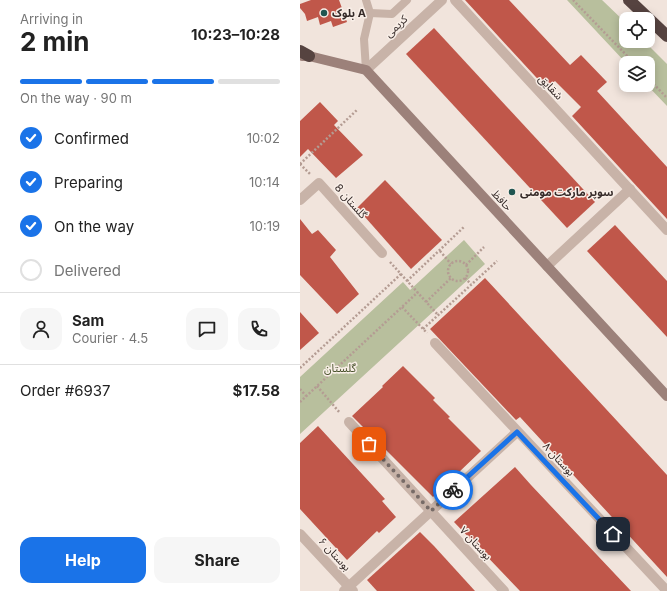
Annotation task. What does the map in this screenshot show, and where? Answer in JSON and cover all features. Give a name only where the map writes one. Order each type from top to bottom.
[{"type":"highway","points":[[629,0],[667,36]]},
{"type":"street","name":"کریمی","points":[[366,70],[442,0]]},
{"type":"street","name":"شقایق","points":[[455,0],[667,230]]},
{"type":"street","points":[[303,54],[366,70]]},
{"type":"street","name":"حافظ","points":[[366,70],[667,396]]},
{"type":"street","name":"گلستان 8","points":[[300,200],[319,183],[382,253]]},
{"type":"street","points":[[547,266],[630,189]]},
{"type":"street","name":"بوستان ۸","points":[[435,343],[667,591]]},
{"type":"street","name":"بوستان ۷","points":[[348,422],[504,591]]},
{"type":"street","points":[[348,590],[517,432]]},
{"type":"street","name":"بوستان ۶","points":[[300,534],[348,590]]},
{"type":"lane","points":[[366,0],[370,13],[364,39],[366,70]]},
{"type":"lane","points":[[370,13],[392,14],[407,0]]},
{"type":"path","points":[[573,0],[627,56]]},
{"type":"path","points":[[655,85],[667,98]]},
{"type":"path","points":[[300,164],[358,109]]},
{"type":"path","points":[[407,281],[465,226]]},
{"type":"path","points":[[466,265],[484,247]]},
{"type":"path","points":[[440,251],[452,264]]},
{"type":"path","points":[[382,253],[438,315]]},
{"type":"path","points":[[423,329],[497,260]]},
{"type":"path","points":[[456,261],[462,262],[466,265],[468,274],[461,281],[456,281],[448,274],[449,268],[456,261]]},
{"type":"path","points":[[300,368],[401,274]]},
{"type":"path","points":[[426,302],[451,278]]},
{"type":"path","points":[[465,278],[471,284]]},
{"type":"path","points":[[300,402],[418,292]]},
{"type":"path","points":[[402,307],[435,343]]},
{"type":"path","points":[[317,386],[348,422]]},
{"type":"path","points":[[300,389],[306,396]]},
{"type":"green space","points":[[567,0],[602,0],[619,16],[619,48],[651,48],[667,64],[667,106],[654,92],[655,92],[655,56],[619,56]]},
{"type":"green space","name":"گلستان","points":[[464,240],[485,264],[300,434],[300,377],[403,282],[410,290]]},
{"type":"building","name":"بلوک A","points":[[311,0],[339,0],[347,22],[333,27],[331,21],[320,25],[318,17],[307,21],[305,14],[300,8],[300,4]]},
{"type":"building","points":[[465,0],[509,0],[570,65],[581,55],[607,82],[597,91],[667,167],[667,219],[572,116],[581,107],[555,81],[546,88]]},
{"type":"building","points":[[434,28],[595,202],[567,228],[406,54]]},
{"type":"building","points":[[320,102],[338,121],[334,125],[363,155],[336,178],[308,149],[300,157],[300,121]]},
{"type":"building","points":[[385,180],[442,240],[411,269],[357,208]]},
{"type":"building","points":[[300,219],[312,234],[318,230],[336,250],[330,257],[359,294],[337,314],[300,275]]},
{"type":"building","points":[[615,225],[667,281],[667,337],[587,251]]},
{"type":"building","points":[[485,278],[667,475],[667,577],[520,417],[516,420],[430,329]]},
{"type":"building","points":[[300,312],[319,333],[300,350]]},
{"type":"building","points":[[403,366],[435,398],[433,400],[450,417],[448,418],[481,451],[433,497],[352,416]]},
{"type":"building","points":[[318,426],[385,499],[382,501],[396,517],[379,533],[377,531],[347,560],[300,509],[300,443]]},
{"type":"building","points":[[515,467],[631,591],[520,591],[454,522]]},
{"type":"building","points":[[420,532],[475,591],[377,591],[367,580]]},
{"type":"way so far","points":[[369,444],[431,511],[453,490]]},
{"type":"place","name":"بلوک A","points":[[324,13]]},
{"type":"place","name":"سوپر مارکت مومنی","points":[[512,192]]},
{"type":"route","points":[[453,490],[517,432],[613,534]]}]
